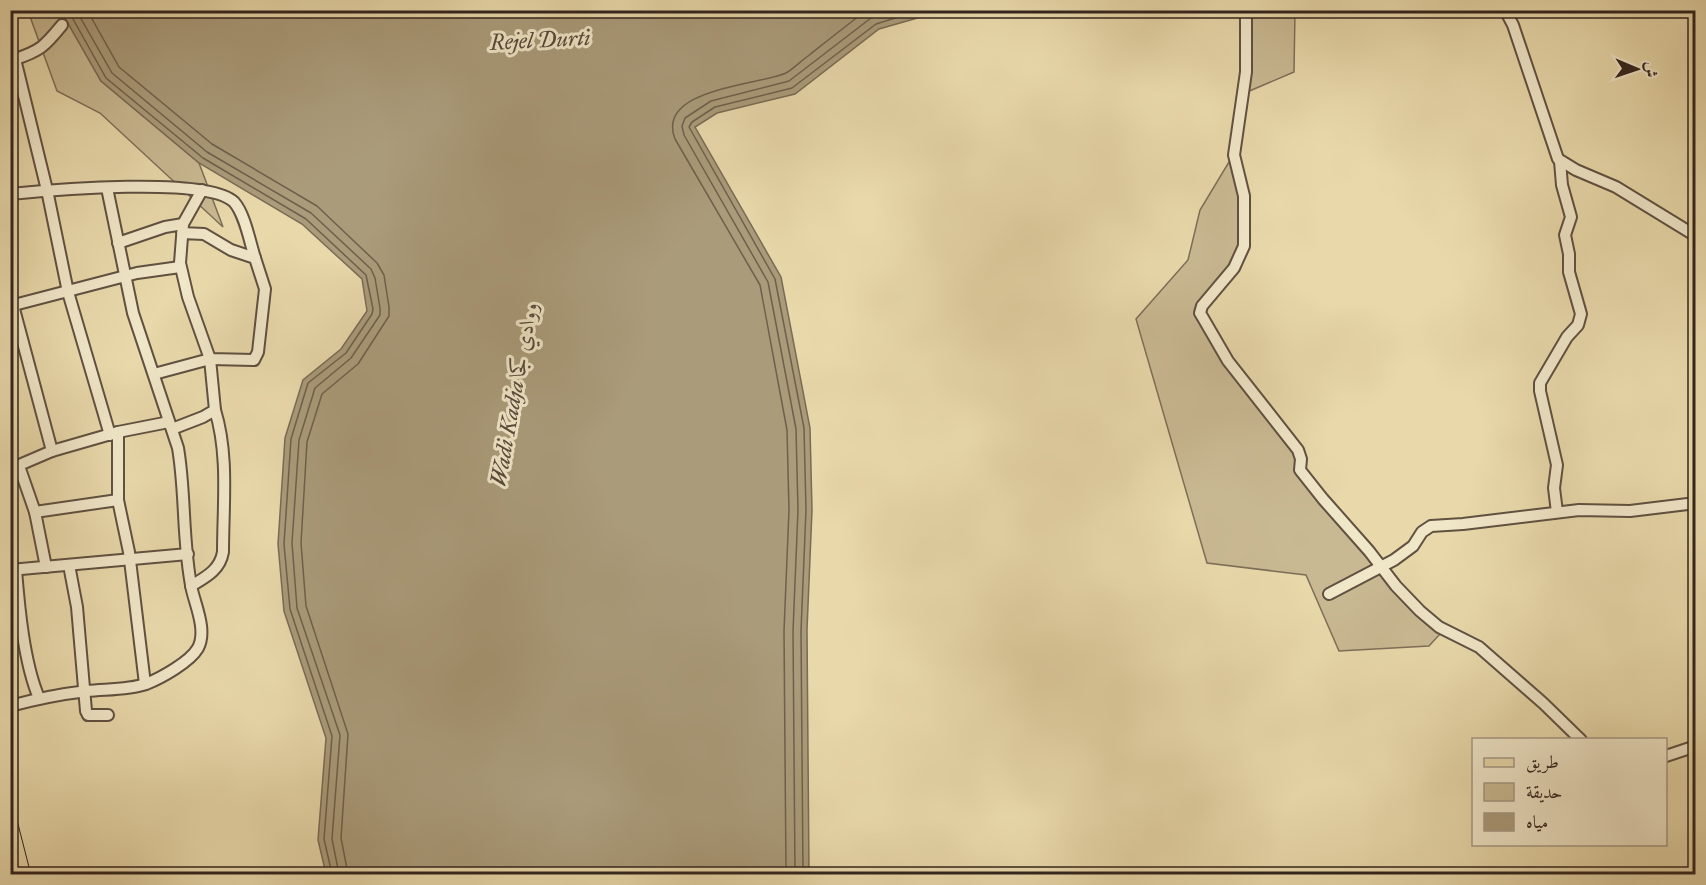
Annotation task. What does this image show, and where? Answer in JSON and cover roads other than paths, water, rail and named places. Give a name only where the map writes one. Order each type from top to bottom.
[{"type":"main road","points":[[10,823],[23,874]]},
{"type":"street","points":[[1246,10],[1246,72],[1234,156],[1244,196],[1244,246],[1234,268],[1202,306],[1200,313],[1228,361],[1299,450],[1300,471],[1396,586],[1438,627],[1479,647],[1579,738]]},
{"type":"street","points":[[1505,10],[1513,25],[1560,162],[1562,185],[1571,217],[1565,235],[1569,254],[1569,272],[1581,314],[1578,325],[1540,383],[1557,465],[1554,488],[1557,512]]},
{"type":"street","points":[[1513,10],[1513,25]]},
{"type":"street","points":[[62,25],[46,45],[32,53],[13,59],[47,190],[68,292],[114,434],[118,501],[129,559],[145,684]]},
{"type":"street","points":[[1560,162],[1616,187],[1695,236]]},
{"type":"street","points":[[10,194],[47,190],[163,187],[218,193],[236,203],[241,211],[265,289],[256,357],[254,360],[210,359],[154,374]]},
{"type":"street","points":[[10,706],[39,698],[145,684],[172,670],[198,648],[202,628],[191,586],[183,510],[182,469],[178,448],[134,313],[107,188]]},
{"type":"street","points":[[191,586],[213,571],[222,558],[223,552],[224,465],[210,359],[205,340],[195,320],[180,267],[183,229],[202,190]]},
{"type":"street","points":[[118,243],[165,227],[204,234],[231,250],[255,258]]},
{"type":"street","points":[[52,451],[12,300],[68,292],[150,271],[180,267]]},
{"type":"street","points":[[46,567],[36,512],[15,468],[52,451],[114,434],[202,417],[215,410]]},
{"type":"street","points":[[36,512],[118,501]]},
{"type":"street","points":[[1329,594],[1405,553],[1413,546],[1422,532],[1431,526],[1579,510],[1630,511],[1695,503]]},
{"type":"street","points":[[39,698],[30,670],[13,570],[188,554]]},
{"type":"street","points":[[69,566],[77,607],[88,715],[108,715]]},
{"type":"street","points":[[1667,755],[1695,746]]},
{"type":"water","points":[[61,11],[942,11],[879,29],[795,94],[717,113],[695,127],[781,277],[810,428],[812,510],[807,630],[809,874],[326,874],[318,840],[326,738],[284,611],[278,544],[285,438],[303,380],[341,349],[367,311],[362,279],[302,224],[199,163],[101,81]]},
{"type":"water label","name":"Rejel Durti","points":[[540,40]]},
{"type":"water label","name":"Wadi Kadja ووادي كجا","points":[[514,394]]}]
